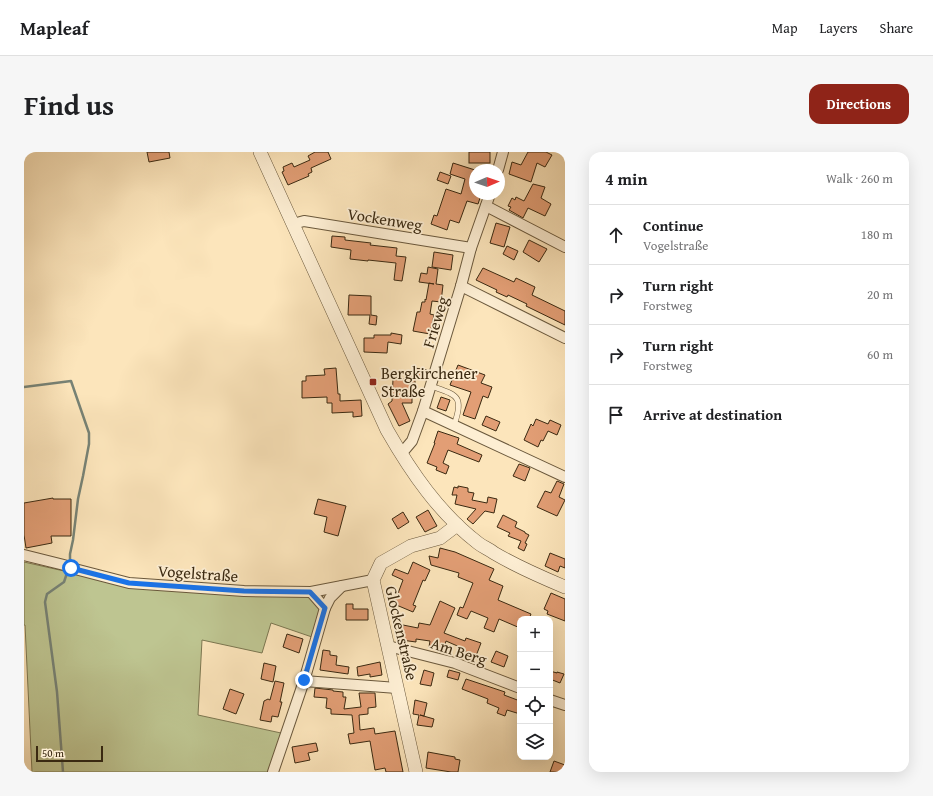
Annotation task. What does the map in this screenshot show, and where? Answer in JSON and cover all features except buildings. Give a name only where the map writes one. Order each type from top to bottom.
[{"type":"street","points":[[260,152],[387,430],[422,485],[456,525],[479,544],[508,561],[565,587]]},
{"type":"street","points":[[500,164],[503,152]]},
{"type":"street","name":"Frieweg","points":[[401,454],[412,441],[423,411],[471,248],[488,200]]},
{"type":"street","points":[[486,206],[565,247]]},
{"type":"street","name":"Vockenweg","points":[[294,224],[304,221],[471,248]]},
{"type":"street","points":[[461,286],[565,338]]},
{"type":"street","points":[[423,411],[565,477]]},
{"type":"street","name":"Glockenstraße","points":[[416,772],[373,580],[381,563],[411,546],[440,538],[456,525]]},
{"type":"street","name":"Vogelstraße","points":[[24,555],[129,583],[244,591],[310,592],[373,580]]},
{"type":"street","points":[[273,772],[304,680],[325,608],[330,598],[342,586]]},
{"type":"street","points":[[310,592],[325,608]]},
{"type":"street","name":"Am Berg","points":[[388,646],[455,663],[517,687]]},
{"type":"street","points":[[304,680],[397,688]]},
{"type":"street","points":[[553,701],[565,705]]},
{"type":"lane","points":[[430,386],[452,393],[456,397],[458,403],[458,414],[454,425]]},
{"type":"green space","points":[[24,562],[64,571],[129,580],[243,589],[325,588],[312,637],[271,623],[262,653],[202,640],[198,715],[281,733],[269,772],[32,772],[24,625]]},
{"type":"waterway","points":[[24,387],[71,381],[89,433],[89,444],[78,499],[69,565]]},
{"type":"waterway","points":[[63,772],[57,692],[45,602],[47,594],[64,582],[68,570]]},
{"type":"place","name":"Bergkirchener Straße","points":[[373,382]]},
{"type":"route","points":[[71,568],[129,583],[244,591],[310,592],[325,608],[304,680]]}]
